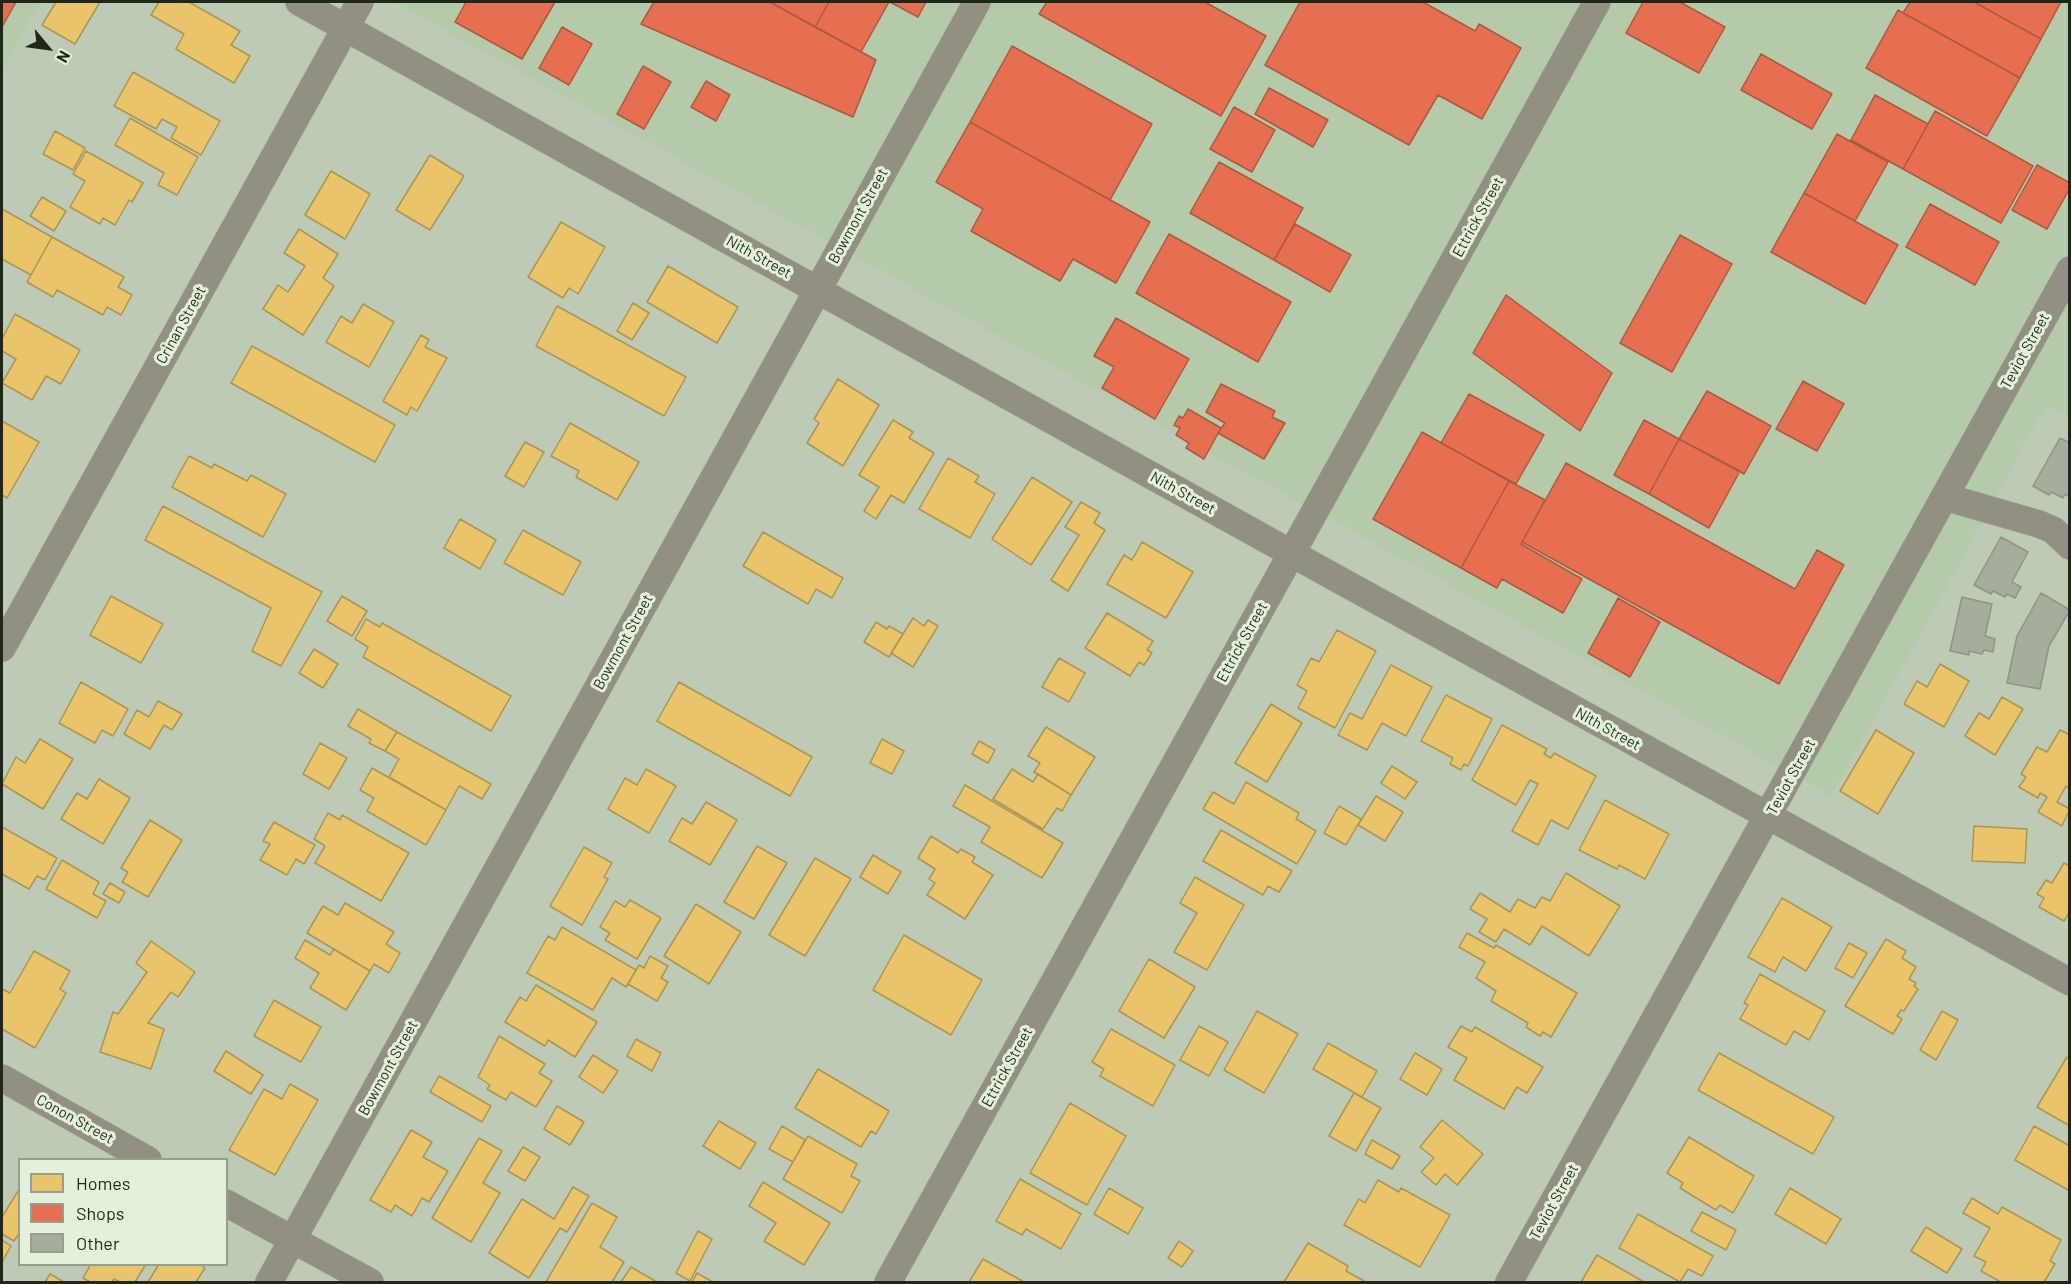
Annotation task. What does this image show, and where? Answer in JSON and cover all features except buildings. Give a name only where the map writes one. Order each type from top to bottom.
[{"type":"street","name":"Nith Street","points":[[299,2],[1291,554],[2070,982]]},
{"type":"street","name":"Crinan Street","points":[[2,648],[360,2]]},
{"type":"street","name":"Bowmont Street","points":[[269,1282],[977,2]]},
{"type":"street","name":"Ettrick Street","points":[[888,1282],[1597,2]]},
{"type":"street","name":"Teviot Street","points":[[1509,1282],[2070,270]]},
{"type":"street","points":[[1945,497],[2039,524],[2053,530],[2070,546]]},
{"type":"street","name":"Conon Street","points":[[2,1078],[144,1158]]},
{"type":"street","points":[[228,1204],[370,1282]]},
{"type":"shaded area","points":[[2,2],[41,2],[2,67]]},
{"type":"shaded area","points":[[394,2],[2069,2],[2069,418],[2046,405],[1832,796]]}]
